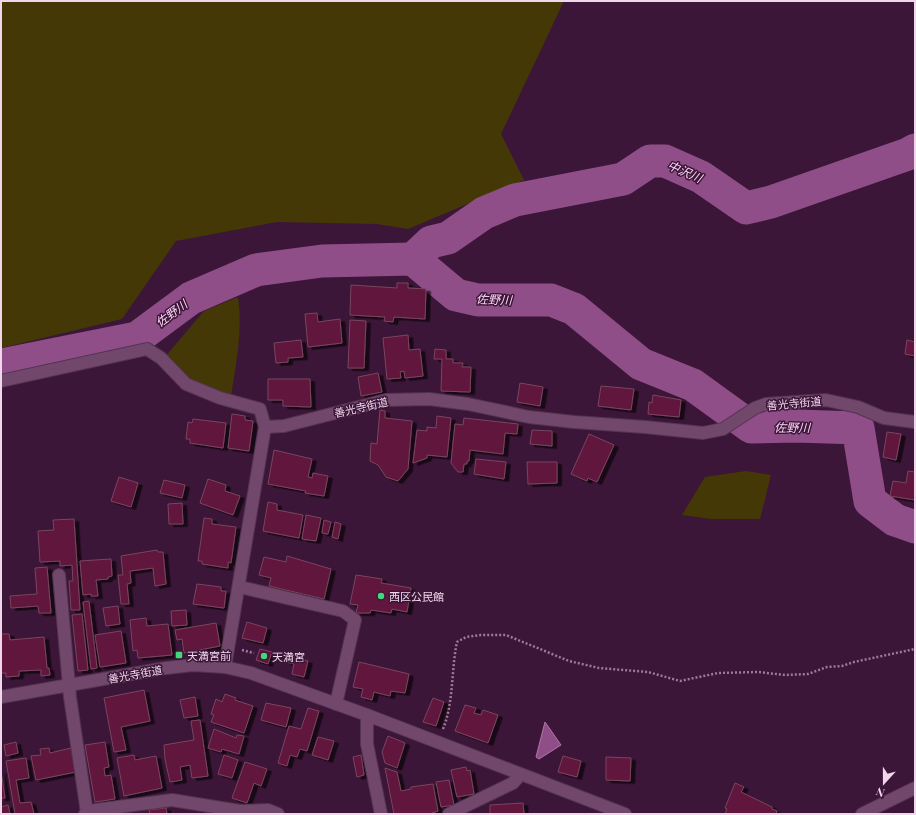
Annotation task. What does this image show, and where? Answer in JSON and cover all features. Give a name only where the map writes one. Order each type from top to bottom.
[{"type":"street","points":[[1,381],[147,349],[160,358],[186,384],[220,398],[260,409],[265,427],[252,500],[240,587],[225,667]]},
{"type":"street","name":"善光寺街道","points":[[265,427],[284,426],[386,400],[429,399],[574,422],[703,433],[724,429],[755,408],[766,404],[826,400],[858,407],[884,418],[915,422]]},
{"type":"street","points":[[59,575],[69,685],[86,814],[95,810],[172,800],[240,811],[268,810],[278,814]]},
{"type":"street","points":[[240,587],[343,611],[354,620],[336,704]]},
{"type":"street","name":"善光寺街道","points":[[1,697],[193,665],[225,667],[251,673],[367,715],[520,775],[625,814]]},
{"type":"street","points":[[367,715],[367,744],[381,814]]},
{"type":"street","points":[[449,814],[513,782],[520,775]]},
{"type":"street","points":[[862,814],[915,788]]},
{"type":"path","points":[[438,743],[447,721],[457,642],[466,638],[481,635],[506,635],[569,661],[599,668],[648,672],[680,681],[718,673],[758,672],[786,675],[808,674],[827,667],[842,666],[915,649]]},
{"type":"shaded area","points":[[1,1],[564,1],[501,134],[524,180],[408,229],[377,224],[277,222],[176,241],[122,319],[1,348]]},
{"type":"shaded area","points":[[238,297],[240,322],[237,359],[231,396],[189,380],[165,357],[204,311]]},
{"type":"shaded area","points":[[746,471],[771,475],[760,519],[711,519],[682,515],[705,477]]},
{"type":"shaded area","points":[[545,722],[561,745],[539,759],[536,757]]},
{"type":"building","points":[[397,283],[408,283],[408,288],[426,289],[425,319],[394,317],[393,322],[384,321],[385,317],[350,315],[351,285],[397,288]]},
{"type":"building","points":[[317,313],[318,322],[340,319],[342,343],[308,347],[305,314]]},
{"type":"building","points":[[350,320],[366,321],[364,368],[348,368]]},
{"type":"building","points":[[408,335],[409,350],[420,349],[423,376],[405,378],[404,371],[400,372],[401,378],[387,379],[383,338]]},
{"type":"building","points":[[301,340],[303,357],[288,358],[288,362],[276,363],[274,343]]},
{"type":"building","points":[[907,340],[915,342],[915,356],[905,354]]},
{"type":"building","points":[[435,349],[446,350],[446,359],[453,359],[453,363],[463,363],[462,367],[471,367],[470,392],[441,391],[442,359],[434,359]]},
{"type":"building","points":[[378,373],[382,392],[361,396],[358,377]]},
{"type":"building","points":[[268,379],[310,379],[311,407],[283,406],[283,400],[268,400]]},
{"type":"building","points":[[520,383],[543,387],[540,406],[517,402]]},
{"type":"building","points":[[601,386],[634,389],[631,410],[598,406]]},
{"type":"building","points":[[653,395],[681,400],[679,417],[648,414],[649,402],[652,403]]},
{"type":"building","points":[[380,410],[385,411],[385,418],[412,421],[408,469],[398,481],[386,477],[378,465],[370,461],[371,443],[377,444]]},
{"type":"building","points":[[232,414],[245,416],[245,420],[253,421],[249,451],[228,448]]},
{"type":"building","points":[[437,416],[451,418],[447,457],[427,455],[427,458],[413,463],[417,430],[427,431],[427,427],[436,428]]},
{"type":"building","points":[[464,418],[518,424],[517,434],[505,433],[503,454],[470,450],[469,461],[467,461],[467,464],[464,464],[463,472],[458,472],[451,463],[455,424],[463,425]]},
{"type":"building","points":[[193,419],[226,423],[223,448],[190,443],[190,439],[186,439],[188,422],[192,423]]},
{"type":"building","points":[[532,430],[552,431],[552,446],[530,444]]},
{"type":"building","points":[[887,432],[901,434],[896,460],[883,457]]},
{"type":"building","points":[[589,434],[614,445],[597,482],[588,478],[587,481],[571,474]]},
{"type":"building","points":[[274,450],[312,459],[308,477],[312,478],[313,473],[328,476],[324,496],[268,484]]},
{"type":"building","points":[[476,459],[506,462],[504,479],[474,474]]},
{"type":"building","points":[[527,462],[557,462],[557,483],[528,484]]},
{"type":"building","points":[[908,471],[915,472],[915,500],[890,496],[893,481],[906,483]]},
{"type":"building","points":[[119,477],[138,483],[131,507],[111,501]]},
{"type":"building","points":[[208,479],[226,485],[225,491],[240,496],[233,515],[200,503]]},
{"type":"building","points":[[164,480],[185,485],[182,498],[160,493]]},
{"type":"building","points":[[268,502],[277,504],[277,510],[303,515],[299,538],[263,531]]},
{"type":"building","points":[[182,503],[183,524],[169,524],[168,504]]},
{"type":"building","points":[[306,515],[321,518],[316,541],[302,539]]},
{"type":"building","points":[[204,518],[212,519],[212,524],[236,527],[231,563],[228,562],[228,568],[202,564],[202,561],[198,561]]},
{"type":"building","points":[[74,519],[80,610],[71,610],[69,581],[73,581],[72,565],[60,566],[60,561],[40,562],[38,531],[54,530],[53,520]]},
{"type":"building","points":[[324,520],[331,522],[328,534],[322,533]]},
{"type":"building","points":[[335,522],[341,524],[338,539],[332,537]]},
{"type":"building","points":[[157,550],[158,552],[163,552],[166,584],[155,586],[153,568],[130,571],[131,583],[127,584],[129,604],[121,604],[118,575],[123,575],[121,556]]},
{"type":"building","points":[[287,556],[331,569],[324,599],[269,586],[271,578],[259,575],[264,557],[286,562]]},
{"type":"building","points":[[111,559],[112,576],[108,577],[108,579],[96,580],[98,596],[91,596],[91,594],[83,595],[80,561]]},
{"type":"building","points":[[47,567],[51,613],[39,613],[38,606],[11,608],[10,596],[37,594],[35,568]]},
{"type":"building","name":"西区公民館","points":[[356,575],[382,579],[381,583],[411,588],[407,612],[392,609],[391,613],[371,610],[370,613],[356,613],[358,605],[350,604]]},
{"type":"building","points":[[197,584],[221,587],[221,591],[226,591],[224,608],[193,604]]},
{"type":"building","points":[[89,601],[97,668],[91,669],[83,602]]},
{"type":"building","points":[[118,606],[120,624],[106,626],[103,608]]},
{"type":"building","points":[[186,610],[187,625],[172,626],[171,611]]},
{"type":"building","points":[[82,614],[88,670],[78,671],[72,615]]},
{"type":"building","points":[[146,618],[147,626],[168,624],[172,655],[138,658],[137,650],[133,651],[130,620]]},
{"type":"building","points":[[247,622],[267,628],[263,643],[242,638]]},
{"type":"building","points":[[216,623],[220,646],[184,653],[182,639],[177,640],[175,630]]},
{"type":"building","points":[[121,631],[126,663],[100,667],[95,635]]},
{"type":"building","points":[[1,634],[9,634],[10,640],[44,637],[47,668],[49,668],[50,675],[41,676],[41,670],[19,671],[19,676],[6,677],[6,673],[1,673]]},
{"type":"building","name":"天満宮","points":[[260,649],[272,652],[268,664],[256,660]]},
{"type":"building","points":[[288,656],[308,661],[304,677],[292,674],[294,664],[286,662]]},
{"type":"building","points":[[359,662],[409,674],[405,693],[391,691],[390,696],[374,692],[372,700],[361,697],[363,689],[353,687]]},
{"type":"building","points":[[144,690],[150,721],[121,727],[126,750],[114,752],[104,698]]},
{"type":"building","points":[[225,694],[236,698],[235,700],[253,706],[244,733],[211,722],[214,715],[211,714],[216,699],[222,702]]},
{"type":"building","points":[[195,697],[198,716],[184,718],[180,700]]},
{"type":"building","points":[[433,698],[444,702],[436,726],[423,722]]},
{"type":"building","points":[[266,703],[291,708],[286,727],[261,720]]},
{"type":"building","points":[[465,705],[476,708],[474,713],[481,715],[483,710],[498,715],[488,743],[455,731]]},
{"type":"building","points":[[308,708],[319,711],[307,751],[300,749],[297,757],[290,755],[287,766],[278,763],[289,726],[301,729]]},
{"type":"building","points":[[200,720],[208,776],[192,778],[190,765],[180,767],[182,780],[170,782],[165,759],[164,745],[194,740],[191,721]]},
{"type":"building","points":[[214,729],[236,738],[237,735],[244,736],[239,754],[222,749],[221,752],[208,748]]},
{"type":"building","points":[[388,736],[405,743],[397,768],[385,763],[382,752]]},
{"type":"building","points":[[318,737],[334,741],[328,760],[312,755]]},
{"type":"building","points":[[16,742],[18,753],[6,756],[4,745]]},
{"type":"building","points":[[105,742],[109,767],[104,768],[105,776],[111,775],[115,799],[95,802],[85,745]]},
{"type":"building","points":[[49,748],[50,753],[71,748],[76,772],[36,780],[31,756],[41,755],[40,749]]},
{"type":"building","points":[[134,755],[135,760],[156,756],[162,788],[124,796],[117,758]]},
{"type":"building","points":[[224,755],[238,760],[232,778],[218,774]]},
{"type":"building","points":[[361,755],[364,775],[357,777],[353,757]]},
{"type":"building","points":[[563,756],[581,761],[577,777],[558,772]]},
{"type":"building","points":[[606,757],[631,758],[630,781],[606,780]]},
{"type":"building","points":[[26,758],[29,778],[16,780],[20,803],[31,802],[34,814],[15,814],[6,761]]},
{"type":"building","points":[[245,762],[267,769],[261,786],[254,783],[247,803],[232,798]]},
{"type":"building","points":[[466,767],[467,771],[470,770],[474,794],[457,797],[451,770]]},
{"type":"building","points":[[385,768],[397,772],[401,791],[411,789],[411,787],[433,784],[438,811],[429,814],[394,814]]},
{"type":"building","points":[[1,771],[5,798],[1,798]]},
{"type":"building","points":[[449,780],[454,805],[441,807],[436,782]]},
{"type":"building","points":[[735,783],[744,787],[741,792],[772,807],[772,809],[777,811],[776,814],[725,814],[727,809],[725,808]]},
{"type":"building","points":[[523,803],[524,814],[490,814],[490,805]]},
{"type":"building","points":[[8,805],[10,814],[1,814],[1,807]]},
{"type":"building","points":[[166,808],[167,814],[150,814],[149,810]]},
{"type":"waterway","name":"中沢川","points":[[413,259],[431,242],[448,238],[484,213],[515,200],[623,179],[650,161],[665,161],[701,177],[746,208],[771,202],[908,154],[915,150]]},
{"type":"waterway","name":"佐野川","points":[[1,365],[137,338],[191,298],[256,270],[322,261],[413,259],[456,295],[478,300],[551,300],[574,309],[641,364],[693,385],[751,427],[797,426],[858,428],[870,501],[895,520],[915,527]]},
{"type":"place","name":"西区公民館","points":[[381,596]]},
{"type":"place","name":"天満宮前","points":[[179,655]]},
{"type":"place","name":"天満宮","points":[[264,656]]}]
